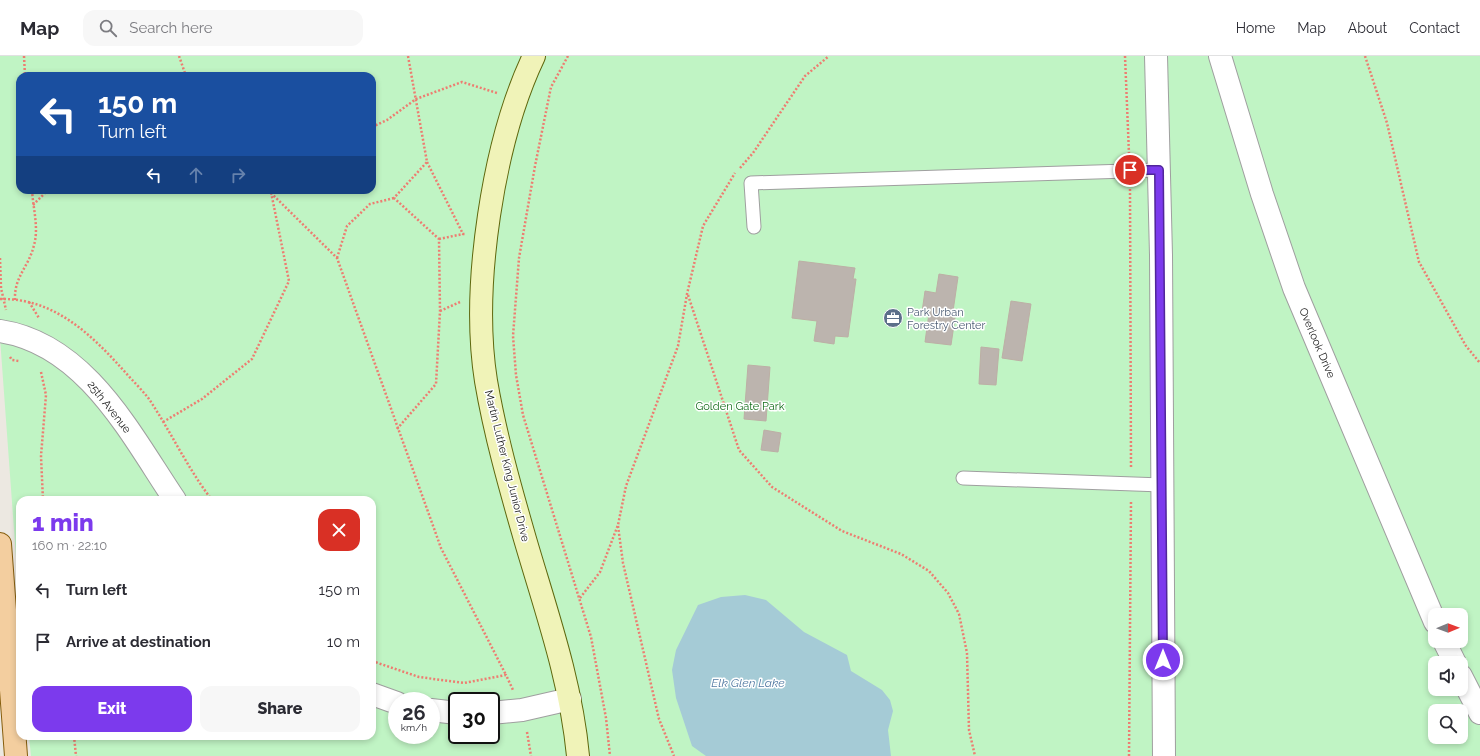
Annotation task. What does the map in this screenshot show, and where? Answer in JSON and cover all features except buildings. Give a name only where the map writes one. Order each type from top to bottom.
[{"type":"main road","points":[[0,544],[4,645],[16,756]]},
{"type":"street","name":"Martin Luther King Junior Drive","points":[[534,56],[516,99],[494,185],[486,240],[482,321],[486,380],[502,453],[564,670],[570,699],[578,756]]},
{"type":"street","points":[[1156,56],[1159,170],[1164,756]]},
{"type":"street","name":"Overlook Drive","points":[[1220,56],[1262,194],[1294,288],[1429,608]]},
{"type":"street","name":"25th Avenue","points":[[3,321],[19,335],[42,345],[63,358],[91,383],[117,414],[172,496]]},
{"type":"street","points":[[1468,690],[1480,714]]},
{"type":"street","points":[[376,695],[388,700]]},
{"type":"street","points":[[500,712],[522,710],[570,699]]},
{"type":"lane","points":[[754,227],[751,183],[1159,170]]},
{"type":"lane","points":[[963,478],[1162,485]]},
{"type":"path","points":[[24,56],[25,72]]},
{"type":"path","points":[[179,56],[185,72]]},
{"type":"path","points":[[408,56],[427,162],[463,234]]},
{"type":"path","points":[[568,56],[551,87],[535,166],[520,258],[513,336],[516,375],[523,415],[591,637],[606,718],[610,756]]},
{"type":"path","points":[[579,598],[600,572],[618,525],[626,486],[678,346],[687,294],[703,226],[730,180],[753,153],[805,76],[829,56]]},
{"type":"path","points":[[1125,56],[1130,170],[1131,484],[1129,756]]},
{"type":"path","points":[[1365,56],[1387,123],[1419,262],[1466,346],[1480,363]]},
{"type":"path","points":[[376,125],[386,120],[416,99],[462,82],[516,99]]},
{"type":"path","points":[[337,258],[347,226],[370,204],[394,198],[427,162]]},
{"type":"path","points":[[15,300],[15,290],[18,277],[34,246],[36,233],[32,194]]},
{"type":"path","points":[[33,205],[44,194]]},
{"type":"path","points":[[163,422],[202,399],[252,359],[289,281],[272,194]]},
{"type":"path","points":[[274,194],[337,258],[441,548],[506,675],[522,710]]},
{"type":"path","points":[[394,198],[439,239],[440,311],[436,384],[398,429]]},
{"type":"path","points":[[439,239],[463,234],[486,240]]},
{"type":"path","points":[[0,258],[3,321]]},
{"type":"path","points":[[687,294],[739,450],[772,487],[842,531],[901,554],[929,571],[948,593],[959,614],[967,654],[969,730],[975,756]]},
{"type":"path","points":[[28,301],[42,324]]},
{"type":"path","points":[[42,372],[46,395],[41,456],[43,496]]},
{"type":"path","points":[[618,525],[623,563],[659,719],[674,756]]},
{"type":"path","points":[[376,662],[419,677],[464,683],[506,675]]},
{"type":"path","points":[[74,740],[76,756]]},
{"type":"green space","name":"Golden Gate Park","points":[[0,56],[1480,56],[1480,756],[31,756],[29,740],[376,740],[376,496],[16,496],[16,557],[0,338]]},
{"type":"water","name":"Elk Glen Lake","points":[[745,595],[766,600],[804,632],[847,655],[851,671],[882,690],[890,700],[893,711],[888,730],[891,756],[706,756],[692,746],[676,698],[672,670],[676,650],[698,605],[721,597]]},
{"type":"place","name":"Park Urban Forestry Center","points":[[893,318]]},
{"type":"route","points":[[1130,170],[1159,170],[1161,255],[1163,660]]}]
